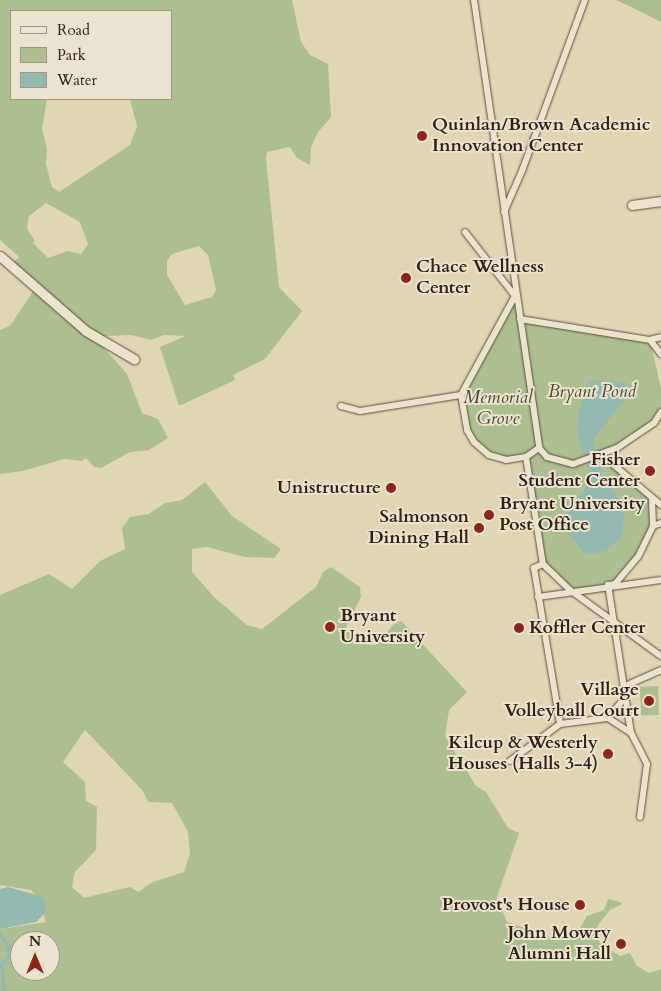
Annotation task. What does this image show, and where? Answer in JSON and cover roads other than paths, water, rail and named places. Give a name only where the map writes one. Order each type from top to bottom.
[{"type":"street","points":[[474,0],[515,296],[539,448],[547,457],[573,464],[602,455],[654,423],[661,412]]},
{"type":"street","points":[[504,212],[522,171],[585,0]]},
{"type":"street","points":[[632,205],[661,201]]},
{"type":"street","points":[[464,232],[515,296]]},
{"type":"street","points":[[0,256],[86,331],[134,359]]},
{"type":"street","points":[[515,296],[461,395],[467,430],[474,442],[489,455],[501,459],[526,457],[539,448]]},
{"type":"street","points":[[520,319],[650,340],[661,337]]},
{"type":"street","points":[[650,340],[661,354]]},
{"type":"street","points":[[341,406],[360,411],[461,395]]},
{"type":"street","points":[[602,455],[661,505]]},
{"type":"street","points":[[526,457],[543,564],[570,590],[661,656]]},
{"type":"street","points":[[640,817],[648,764],[631,733],[624,699],[625,686],[613,620],[612,584],[638,557],[653,526],[652,498]]},
{"type":"street","points":[[653,526],[661,523]]},
{"type":"street","points":[[543,564],[534,568],[560,724]]},
{"type":"street","points":[[538,597],[612,584],[661,580]]},
{"type":"street","points":[[625,686],[661,670]]},
{"type":"street","points":[[608,718],[624,699]]},
{"type":"street","points":[[510,761],[560,724],[608,718],[631,733]]},
{"type":"water","points":[[590,380],[621,381],[629,389],[623,402],[593,440],[604,480],[624,506],[623,536],[606,551],[586,555],[566,531],[566,515],[591,480],[577,432],[579,410]]},
{"type":"water","points":[[8,887],[40,896],[46,904],[44,914],[36,922],[0,929],[0,889]]},
{"type":"waterway","points":[[0,934],[9,947],[7,957],[1,963],[4,991]]},
{"type":"place","name":"Quinlan/Brown Academic Innovation Center","points":[[422,136]]},
{"type":"place","name":"Chace Wellness Center","points":[[406,278]]},
{"type":"place","name":"Fisher Student Center","points":[[650,471]]},
{"type":"place","name":"Unistructure","points":[[391,488]]},
{"type":"place","name":"Bryant University Post Office","points":[[489,515]]},
{"type":"place","name":"Salmonson Dining Hall","points":[[479,528]]},
{"type":"place","name":"Bryant University","points":[[330,627]]},
{"type":"place","name":"Koffler Center","points":[[519,628]]},
{"type":"place","name":"Village Volleyball Court","points":[[649,701]]},
{"type":"place","name":"Kilcup & Westerly Houses (Halls 3-4)","points":[[608,754]]},
{"type":"place","name":"Provost's House","points":[[580,905]]},
{"type":"place","name":"John Mowry Alumni Hall","points":[[621,944]]},
{"type":"park label","name":"Bryant Pond","points":[[592,392]]},
{"type":"park label","name":"Memorial Grove","points":[[498,409]]}]
